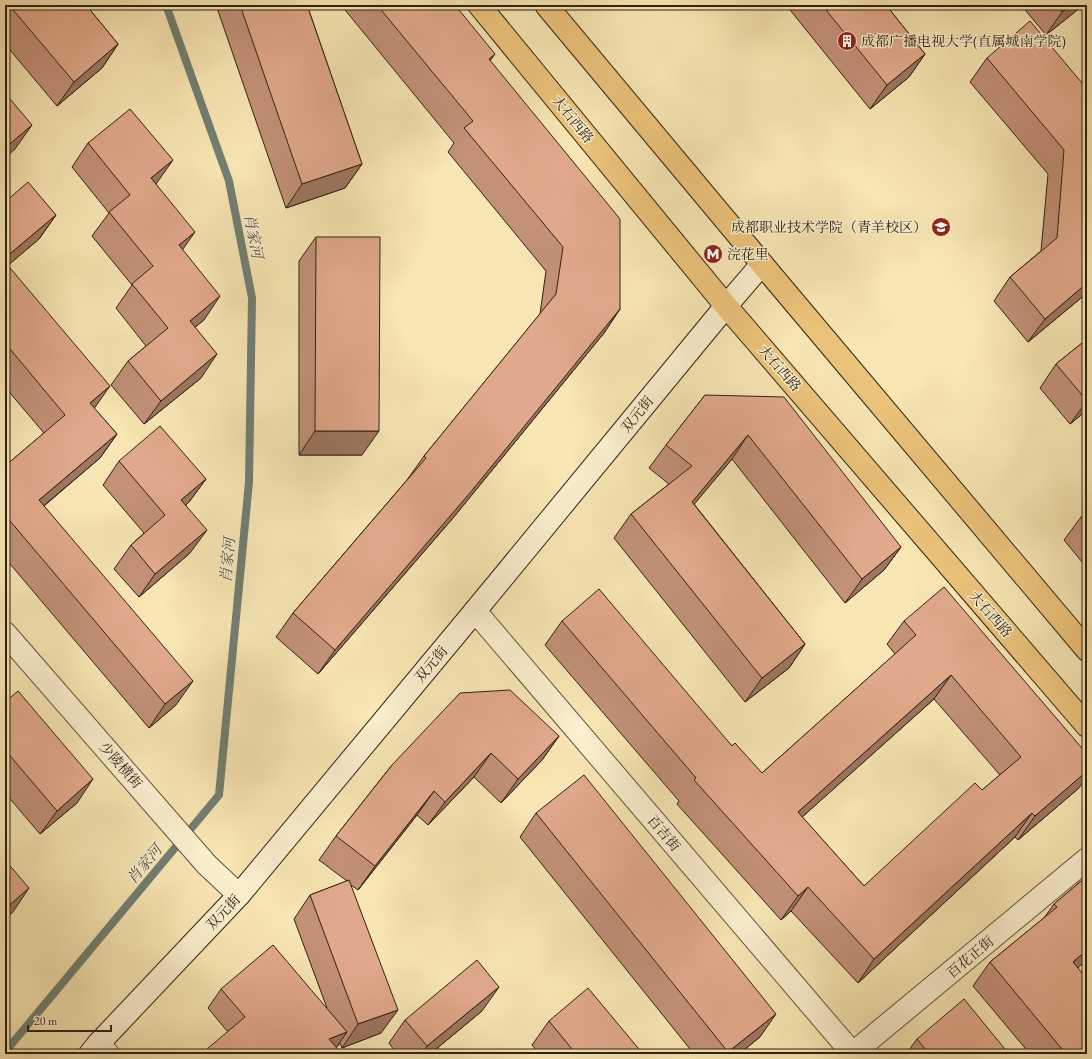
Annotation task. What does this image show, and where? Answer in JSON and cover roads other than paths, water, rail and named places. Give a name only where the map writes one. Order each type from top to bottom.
[{"type":"main road","name":"大石西路","points":[[479,5],[726,306],[1087,726]]},
{"type":"main road","points":[[546,5],[1087,650]]},
{"type":"street","name":"双元街","points":[[99,1050],[239,895],[762,264]]},
{"type":"street","name":"百吉街","points":[[475,611],[853,1054]]},
{"type":"street","name":"少陵横街","points":[[5,632],[207,865],[239,895]]},
{"type":"street","name":"百花正街","points":[[853,1054],[1087,859]]},
{"type":"waterway","name":"肖家河","points":[[5,1052],[219,795],[249,482],[252,298],[229,181],[166,5]]},
{"type":"place","name":"成都广播电视大学(直属城南学院)","points":[[847,41]]},
{"type":"place","name":"成都职业技术学院（青羊校区）","points":[[941,227]]},
{"type":"place","name":"浣花里","points":[[713,254]]}]
